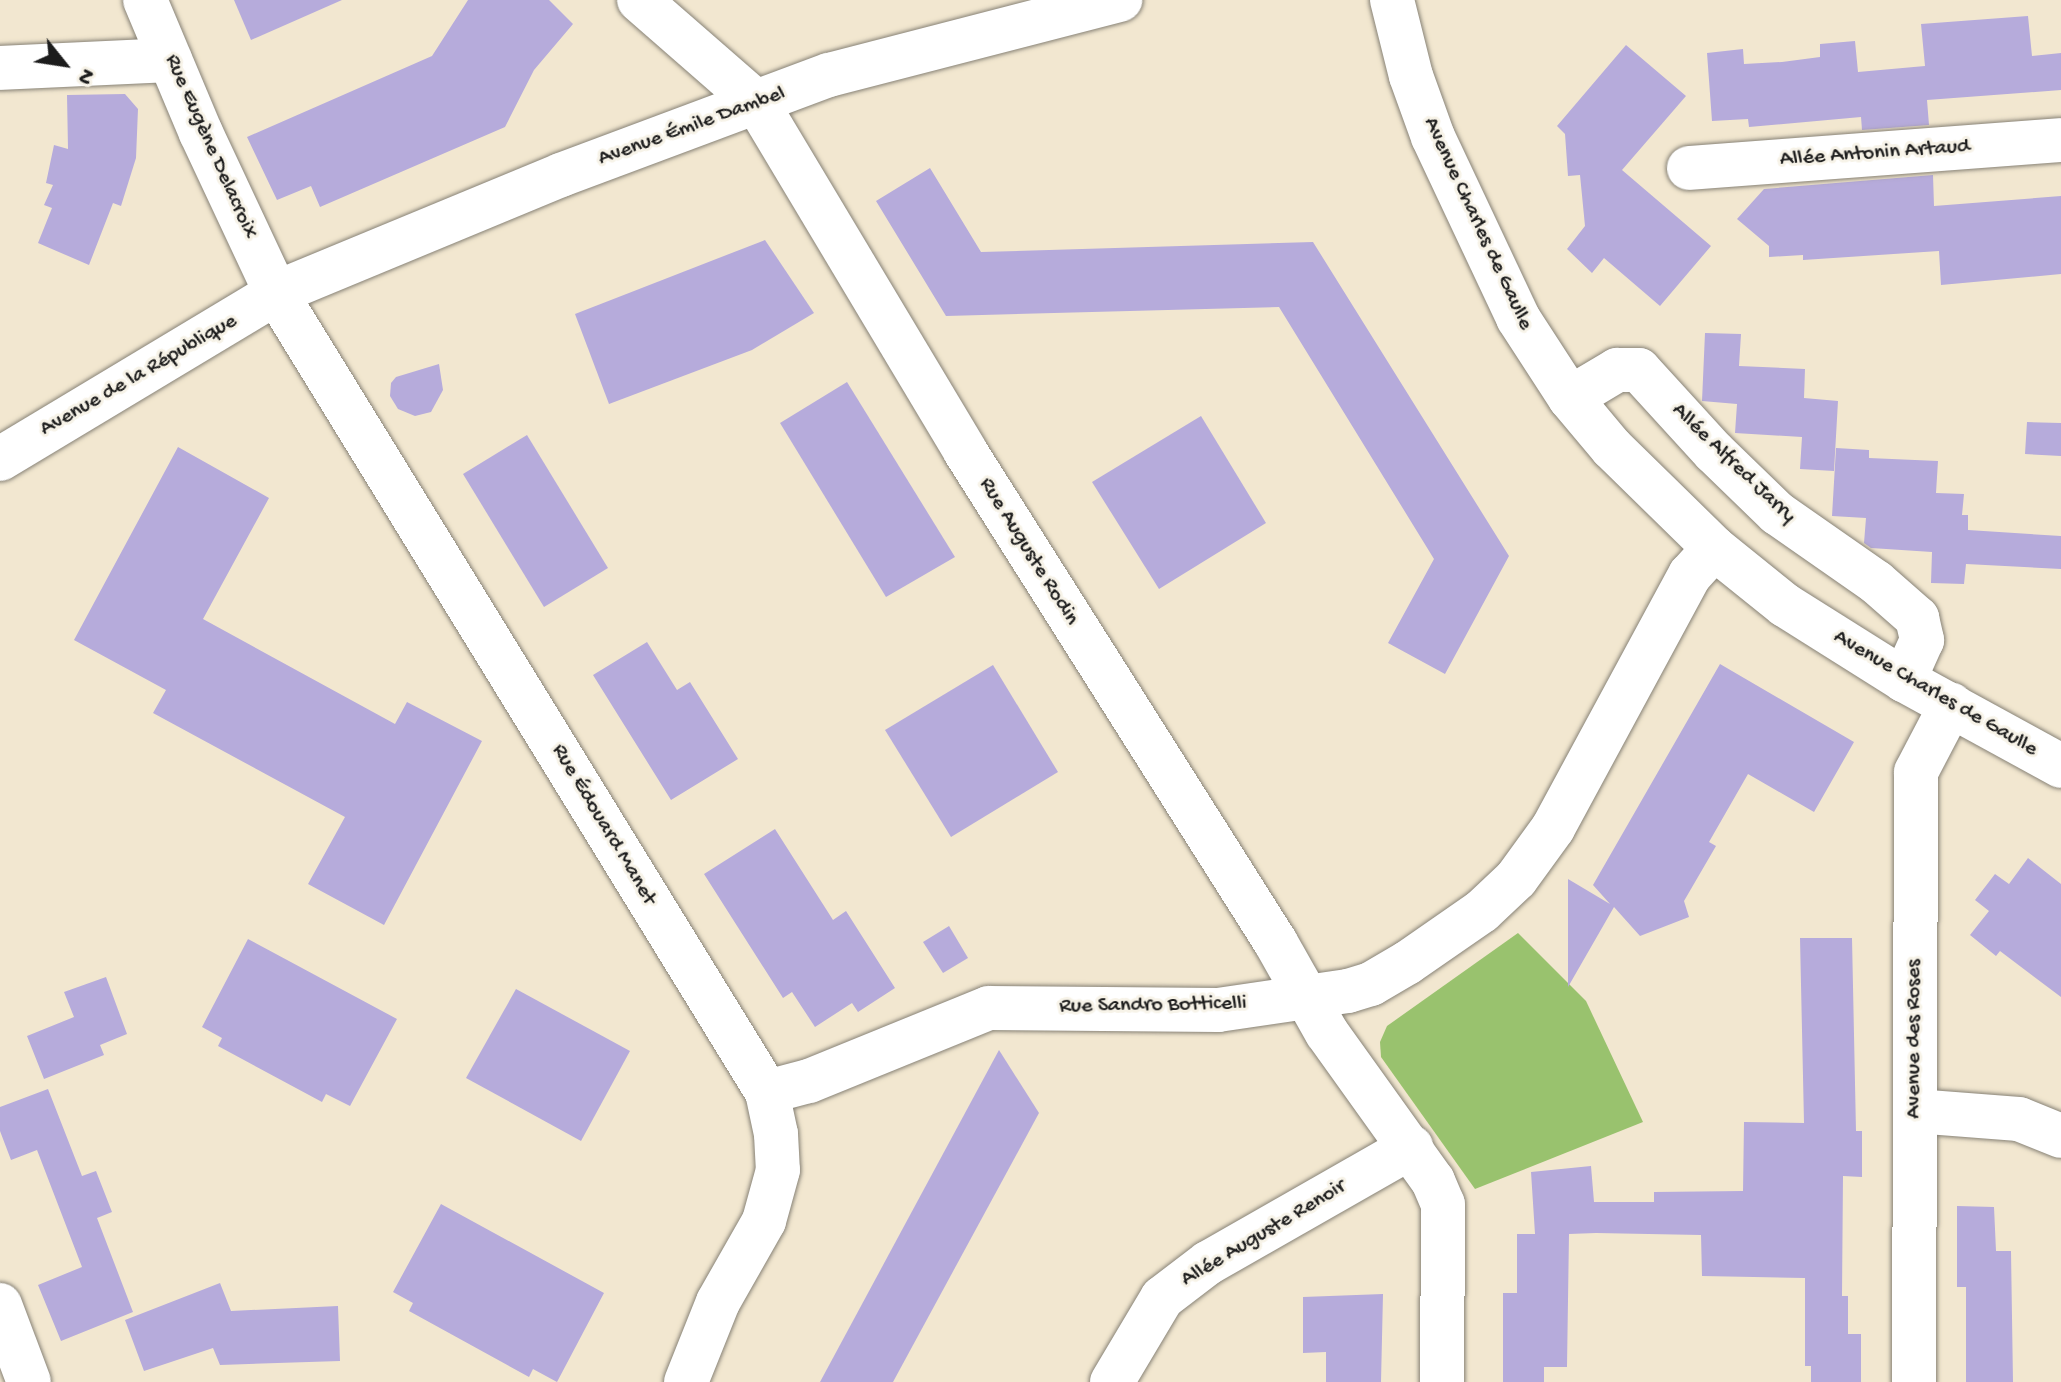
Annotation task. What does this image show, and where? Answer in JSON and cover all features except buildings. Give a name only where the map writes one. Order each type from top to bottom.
[{"type":"street","name":"Rue Eugène Delacroix","points":[[145,0],[276,293]]},
{"type":"street","name":"Rue Auguste Rodin","points":[[639,0],[757,103],[965,451],[1276,943],[1305,998],[1433,1181],[1443,1204],[1442,1382]]},
{"type":"street","name":"Avenue Émile Dambel","points":[[276,293],[561,175],[829,75],[1037,12],[1120,0]]},
{"type":"street","name":"Avenue Charles de Gaulle","points":[[1392,0],[1411,76],[1461,201],[1518,318],[1570,398],[1612,448],[1714,548],[1785,605],[1904,680],[2061,766]]},
{"type":"street","points":[[0,68],[170,60]]},
{"type":"street","name":"Allée Antonin Artaud","points":[[1689,168],[2061,140]]},
{"type":"street","name":"Avenue de la République","points":[[0,459],[276,293]]},
{"type":"street","name":"Rue Édouard Manet","points":[[276,293],[767,1092],[776,1134],[778,1170],[764,1221],[718,1302],[686,1382]]},
{"type":"street","name":"Allée Alfred Jarry","points":[[1570,398],[1617,370],[1639,370],[1714,452],[1777,513],[1876,582],[1917,618],[1922,640],[1904,680]]},
{"type":"street","name":"Rue Sandro Botticelli","points":[[767,1092],[809,1081],[989,1008],[1218,1010],[1348,991],[1395,970],[1482,911],[1516,879],[1553,828],[1690,575],[1714,548]]},
{"type":"street","name":"Avenue des Roses","points":[[1914,1382],[1916,772],[1951,705]]},
{"type":"street","points":[[1915,1111],[2019,1119],[2061,1136]]},
{"type":"street","name":"Allée Auguste Renoir","points":[[1112,1382],[1162,1298],[1208,1263],[1411,1147]]},
{"type":"street","points":[[0,1305],[15,1360]]},
{"type":"green space","points":[[1518,933],[1586,1001],[1643,1122],[1475,1189],[1381,1057],[1380,1042],[1387,1026]]}]
